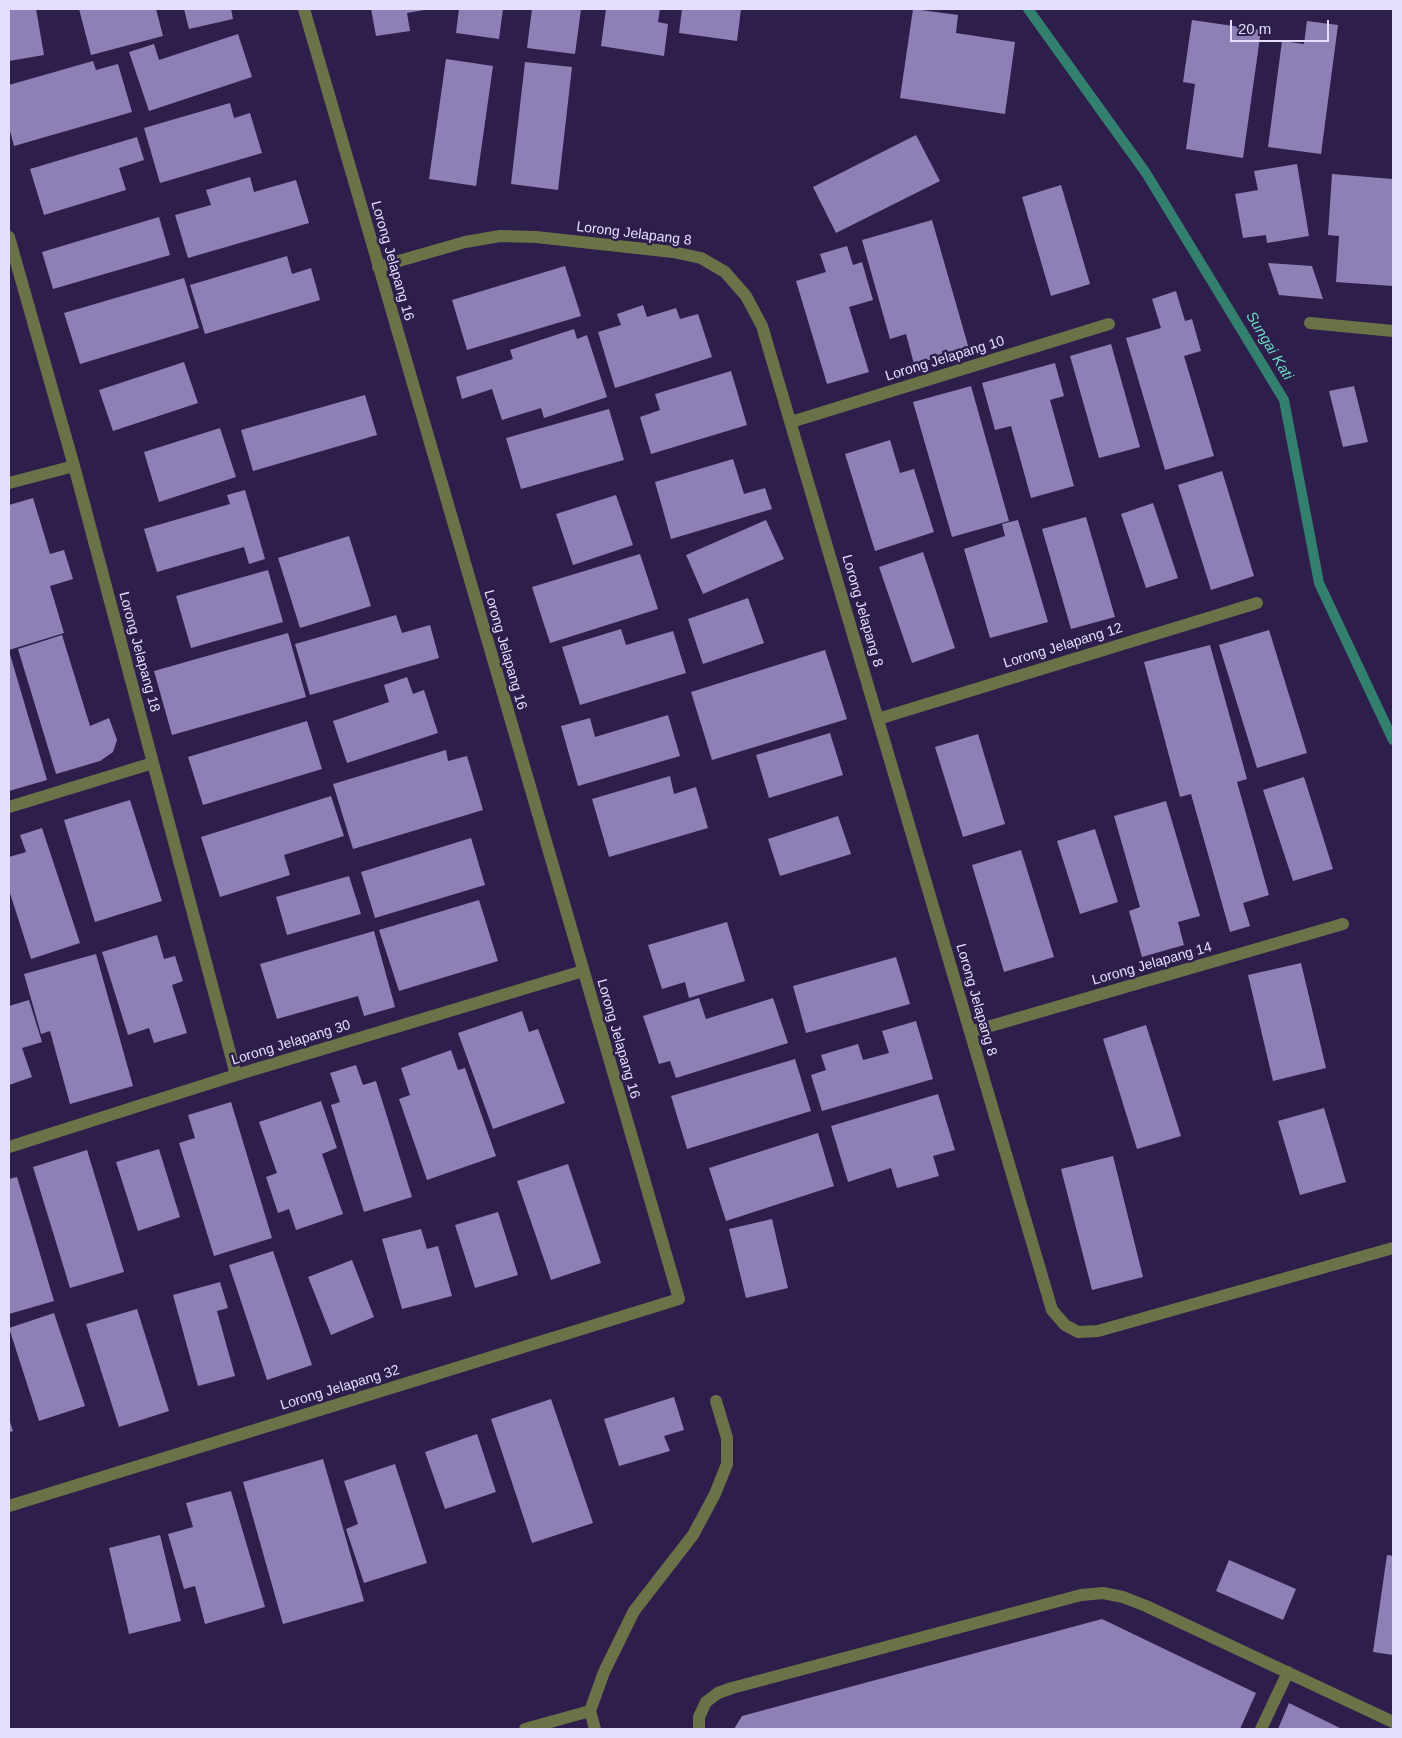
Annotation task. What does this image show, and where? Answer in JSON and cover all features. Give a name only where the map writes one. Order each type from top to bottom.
[{"type":"street","name":"Lorong Jelapang 16","points":[[304,9],[679,1298]]},
{"type":"street","name":"Lorong Jelapang 8","points":[[378,268],[465,242],[500,236],[536,237],[673,252],[701,258],[725,272],[746,296],[762,326],[791,422],[1052,1310],[1065,1325],[1078,1332],[1098,1331],[1393,1248]]},
{"type":"street","name":"Lorong Jelapang 18","points":[[9,237],[74,466],[236,1076]]},
{"type":"street","points":[[1310,323],[1393,331]]},
{"type":"street","name":"Lorong Jelapang 10","points":[[791,422],[1109,324]]},
{"type":"street","points":[[9,483],[74,466]]},
{"type":"street","name":"Lorong Jelapang 12","points":[[878,719],[1257,603]]},
{"type":"street","points":[[9,807],[153,763]]},
{"type":"street","name":"Lorong Jelapang 14","points":[[970,1032],[1343,924]]},
{"type":"street","name":"Lorong Jelapang 30","points":[[9,1147],[583,971]]},
{"type":"street","name":"Lorong Jelapang 32","points":[[9,1506],[679,1298]]},
{"type":"street","points":[[595,1729],[590,1711],[604,1672],[634,1611],[693,1535],[715,1494],[727,1464],[727,1438],[716,1401]]},
{"type":"street","points":[[699,1729],[699,1716],[706,1702],[718,1693],[732,1688],[1081,1595],[1103,1594],[1123,1597],[1155,1610],[1393,1722]]},
{"type":"street","points":[[1262,1729],[1288,1672]]},
{"type":"street","points":[[525,1729],[590,1711]]},
{"type":"building","points":[[9,9],[36,9],[44,55],[9,61]]},
{"type":"building","points":[[79,9],[156,9],[163,36],[91,55]]},
{"type":"building","points":[[184,9],[231,9],[233,19],[189,29]]},
{"type":"building","points":[[371,9],[424,10],[407,13],[410,31],[376,36]]},
{"type":"building","points":[[459,9],[503,9],[499,39],[456,33]]},
{"type":"building","points":[[532,9],[581,9],[575,54],[527,48]]},
{"type":"building","points":[[606,9],[660,9],[658,22],[668,24],[664,56],[601,46]]},
{"type":"building","points":[[682,9],[741,9],[737,41],[679,33]]},
{"type":"building","points":[[913,9],[958,15],[956,33],[1015,42],[1005,114],[900,98]]},
{"type":"building","points":[[1192,20],[1261,30],[1243,158],[1186,149],[1195,84],[1183,82]]},
{"type":"building","points":[[1307,21],[1338,25],[1321,154],[1268,147],[1282,41],[1304,44]]},
{"type":"building","points":[[238,34],[252,77],[149,111],[129,52],[154,44],[159,60]]},
{"type":"building","points":[[446,59],[493,66],[476,186],[429,179]]},
{"type":"building","points":[[93,61],[96,70],[118,64],[132,112],[14,146],[9,127],[9,85]]},
{"type":"building","points":[[525,62],[572,67],[558,190],[511,184]]},
{"type":"building","points":[[230,103],[234,118],[250,113],[262,153],[160,183],[144,128]]},
{"type":"building","points":[[916,135],[940,181],[836,233],[813,187]]},
{"type":"building","points":[[137,137],[144,160],[119,168],[126,190],[44,215],[30,169]]},
{"type":"building","points":[[1297,164],[1309,236],[1267,243],[1266,235],[1243,238],[1235,194],[1258,190],[1254,171]]},
{"type":"building","points":[[1332,174],[1393,179],[1393,286],[1336,282],[1339,236],[1328,235]]},
{"type":"building","points":[[250,177],[254,192],[296,180],[309,223],[188,258],[175,215],[211,205],[206,190]]},
{"type":"building","points":[[1061,185],[1090,284],[1051,296],[1022,197]]},
{"type":"building","points":[[159,217],[170,255],[53,289],[42,252]]},
{"type":"building","points":[[932,220],[969,349],[914,364],[906,334],[890,339],[862,240]]},
{"type":"building","points":[[847,246],[853,265],[862,262],[873,300],[849,307],[869,372],[827,384],[796,281],[826,272],[820,254]]},
{"type":"building","points":[[287,256],[292,274],[311,268],[320,300],[205,334],[190,285]]},
{"type":"building","points":[[1268,263],[1312,266],[1323,299],[1279,295]]},
{"type":"building","points":[[565,266],[581,316],[467,350],[452,300]]},
{"type":"building","points":[[184,278],[199,328],[80,364],[64,313]]},
{"type":"building","points":[[1176,291],[1185,321],[1192,319],[1201,351],[1184,356],[1214,456],[1165,470],[1126,338],[1161,328],[1152,299]]},
{"type":"building","points":[[643,305],[647,317],[676,308],[680,319],[698,314],[712,357],[615,388],[598,332],[621,325],[617,314]]},
{"type":"building","points":[[574,329],[577,339],[587,335],[607,397],[544,418],[541,408],[502,420],[492,389],[462,399],[456,377],[513,359],[510,350]]},
{"type":"building","points":[[1111,344],[1140,447],[1099,458],[1070,356]]},
{"type":"building","points":[[184,362],[198,403],[113,431],[99,390]]},
{"type":"building","points":[[1055,363],[1064,396],[1050,400],[1074,486],[1031,498],[1011,426],[995,430],[982,383]]},
{"type":"building","points":[[731,371],[747,425],[651,454],[640,417],[660,410],[655,394]]},
{"type":"building","points":[[971,386],[1009,521],[952,537],[913,402]]},
{"type":"building","points":[[1354,386],[1368,442],[1343,447],[1329,391]]},
{"type":"building","points":[[365,395],[377,435],[253,471],[241,430]]},
{"type":"building","points":[[609,409],[624,460],[521,489],[506,438]]},
{"type":"building","points":[[220,428],[236,477],[159,502],[144,452]]},
{"type":"building","points":[[890,440],[900,473],[914,469],[934,532],[875,551],[845,454]]},
{"type":"building","points":[[733,459],[744,494],[765,488],[772,509],[671,539],[655,482]]},
{"type":"building","points":[[1222,471],[1254,576],[1211,590],[1178,485]]},
{"type":"building","points":[[245,490],[265,559],[249,564],[244,547],[157,572],[144,529],[230,504],[227,495]]},
{"type":"building","points":[[616,495],[633,545],[573,565],[556,514]]},
{"type":"building","points":[[33,498],[50,554],[64,550],[73,579],[50,586],[64,633],[9,650],[9,505]]},
{"type":"building","points":[[1153,503],[1178,578],[1146,588],[1121,514]]},
{"type":"building","points":[[1086,517],[1115,617],[1071,629],[1042,529]]},
{"type":"building","points":[[766,520],[784,559],[703,594],[686,555]]},
{"type":"building","points":[[1018,520],[1048,622],[990,638],[964,549],[1005,536],[1002,524]]},
{"type":"building","points":[[349,536],[371,606],[300,628],[278,558]]},
{"type":"building","points":[[923,552],[955,648],[912,663],[879,567]]},
{"type":"building","points":[[640,554],[658,609],[550,643],[532,587]]},
{"type":"building","points":[[268,570],[283,622],[191,648],[176,596]]},
{"type":"building","points":[[748,598],[764,643],[703,664],[688,619]]},
{"type":"building","points":[[396,615],[402,633],[430,625],[439,658],[310,695],[295,644]]},
{"type":"building","points":[[621,629],[626,645],[673,631],[686,673],[580,705],[562,647]]},
{"type":"building","points":[[1269,630],[1307,753],[1257,768],[1219,645]]},
{"type":"building","points":[[288,633],[306,697],[172,735],[154,671]]},
{"type":"building","points":[[62,635],[90,726],[109,718],[117,740],[113,752],[100,761],[56,774],[18,649]]},
{"type":"building","points":[[1210,645],[1247,779],[1237,782],[1269,895],[1243,903],[1250,926],[1230,932],[1191,794],[1180,797],[1144,662]]},
{"type":"building","points":[[825,650],[847,719],[712,760],[691,692]]},
{"type":"building","points":[[9,651],[47,780],[9,791]]},
{"type":"building","points":[[407,677],[413,694],[424,690],[438,733],[347,763],[333,721],[389,702],[384,685]]},
{"type":"building","points":[[668,715],[680,756],[578,786],[561,726],[590,718],[595,737]]},
{"type":"building","points":[[307,721],[322,769],[203,805],[188,757]]},
{"type":"building","points":[[830,733],[843,775],[769,798],[756,755]]},
{"type":"building","points":[[978,734],[1005,824],[963,837],[935,747]]},
{"type":"building","points":[[446,750],[448,761],[467,756],[483,810],[353,849],[333,784]]},
{"type":"building","points":[[670,776],[674,794],[696,787],[708,828],[609,857],[592,799]]},
{"type":"building","points":[[1304,777],[1333,869],[1293,881],[1263,790]]},
{"type":"building","points":[[331,796],[344,836],[284,855],[290,875],[220,897],[201,837]]},
{"type":"building","points":[[130,800],[162,901],[95,922],[64,820]]},
{"type":"building","points":[[1166,801],[1200,916],[1178,922],[1184,945],[1142,957],[1129,911],[1140,907],[1114,816]]},
{"type":"building","points":[[838,816],[851,854],[780,876],[768,839]]},
{"type":"building","points":[[42,828],[80,943],[31,959],[9,890],[9,857],[26,852],[20,835]]},
{"type":"building","points":[[1095,829],[1118,902],[1080,914],[1057,841]]},
{"type":"building","points":[[471,838],[485,885],[375,918],[361,872]]},
{"type":"building","points":[[1021,850],[1054,957],[1004,972],[972,865]]},
{"type":"building","points":[[349,876],[361,914],[287,935],[276,897]]},
{"type":"building","points":[[479,900],[498,961],[399,991],[379,930]]},
{"type":"building","points":[[727,922],[745,981],[689,998],[685,982],[662,989],[648,945]]},
{"type":"building","points":[[374,931],[395,1007],[364,1016],[358,996],[277,1019],[260,964]]},
{"type":"building","points":[[157,935],[164,959],[175,956],[183,981],[172,985],[187,1033],[154,1043],[149,1028],[128,1035],[102,952]]},
{"type":"building","points":[[96,954],[133,1086],[70,1104],[50,1031],[41,1034],[24,974]]},
{"type":"building","points":[[896,957],[910,1004],[806,1033],[793,986]]},
{"type":"building","points":[[1301,963],[1326,1068],[1273,1081],[1248,975]]},
{"type":"building","points":[[699,998],[706,1019],[773,998],[788,1043],[676,1078],[670,1061],[659,1064],[643,1016]]},
{"type":"building","points":[[29,1000],[42,1042],[22,1048],[32,1077],[9,1085],[9,1006]]},
{"type":"building","points":[[522,1011],[529,1032],[538,1029],[565,1103],[493,1129],[458,1033]]},
{"type":"building","points":[[916,1021],[933,1079],[822,1111],[811,1075],[826,1070],[821,1055],[858,1044],[863,1060],[889,1053],[882,1031]]},
{"type":"building","points":[[1146,1025],[1181,1136],[1137,1149],[1103,1039]]},
{"type":"building","points":[[451,1050],[458,1070],[465,1068],[496,1156],[427,1180],[399,1099],[410,1095],[401,1068]]},
{"type":"building","points":[[795,1059],[811,1111],[687,1149],[671,1096]]},
{"type":"building","points":[[356,1065],[363,1085],[376,1081],[412,1197],[364,1212],[331,1105],[340,1102],[330,1073]]},
{"type":"building","points":[[938,1094],[955,1150],[933,1156],[939,1176],[897,1188],[891,1168],[848,1182],[831,1126]]},
{"type":"building","points":[[321,1101],[337,1148],[322,1154],[343,1214],[296,1230],[289,1209],[278,1213],[266,1177],[277,1173],[259,1122]]},
{"type":"building","points":[[231,1102],[272,1238],[214,1256],[179,1143],[195,1138],[188,1115]]},
{"type":"building","points":[[1324,1108],[1346,1182],[1300,1195],[1278,1121]]},
{"type":"building","points":[[818,1133],[834,1186],[726,1221],[709,1168]]},
{"type":"building","points":[[159,1149],[180,1217],[138,1231],[116,1162]]},
{"type":"building","points":[[87,1150],[124,1272],[70,1288],[33,1167]]},
{"type":"building","points":[[1113,1156],[1143,1277],[1092,1290],[1061,1169]]},
{"type":"building","points":[[568,1164],[601,1263],[551,1280],[517,1181]]},
{"type":"building","points":[[17,1177],[54,1301],[9,1314],[9,1179]]},
{"type":"building","points":[[498,1212],[518,1275],[475,1288],[455,1225]]},
{"type":"building","points":[[772,1219],[788,1288],[746,1298],[729,1229]]},
{"type":"building","points":[[421,1229],[427,1249],[438,1246],[452,1296],[402,1309],[382,1239]]},
{"type":"building","points":[[273,1251],[312,1365],[267,1380],[229,1265]]},
{"type":"building","points":[[352,1260],[374,1317],[331,1335],[308,1277]]},
{"type":"building","points":[[220,1282],[228,1308],[217,1311],[235,1376],[198,1386],[173,1295]]},
{"type":"building","points":[[137,1309],[169,1411],[119,1427],[86,1324]]},
{"type":"building","points":[[54,1313],[85,1406],[39,1421],[9,1328]]},
{"type":"building","points":[[674,1397],[684,1430],[664,1436],[670,1451],[619,1466],[604,1419]]},
{"type":"building","points":[[551,1399],[593,1523],[532,1543],[491,1419]]},
{"type":"building","points":[[9,1419],[13,1431],[9,1432]]},
{"type":"building","points":[[477,1434],[496,1492],[445,1509],[425,1452]]},
{"type":"building","points":[[323,1459],[364,1601],[283,1624],[243,1482]]},
{"type":"building","points":[[395,1464],[427,1563],[364,1583],[346,1529],[358,1524],[344,1481]]},
{"type":"building","points":[[231,1491],[265,1607],[205,1624],[195,1586],[184,1589],[168,1534],[193,1527],[186,1503]]},
{"type":"building","points":[[160,1535],[181,1621],[129,1634],[109,1548]]},
{"type":"building","points":[[1387,1555],[1393,1556],[1393,1655],[1373,1652]]},
{"type":"building","points":[[1229,1560],[1296,1589],[1283,1620],[1216,1591]]},
{"type":"building","points":[[1102,1619],[1256,1693],[1240,1729],[734,1729],[742,1716]]},
{"type":"building","points":[[1289,1703],[1342,1729],[1278,1729]]},
{"type":"waterway","name":"Sungai Kati","points":[[1028,9],[1146,173],[1284,400],[1319,583],[1393,740]]}]
